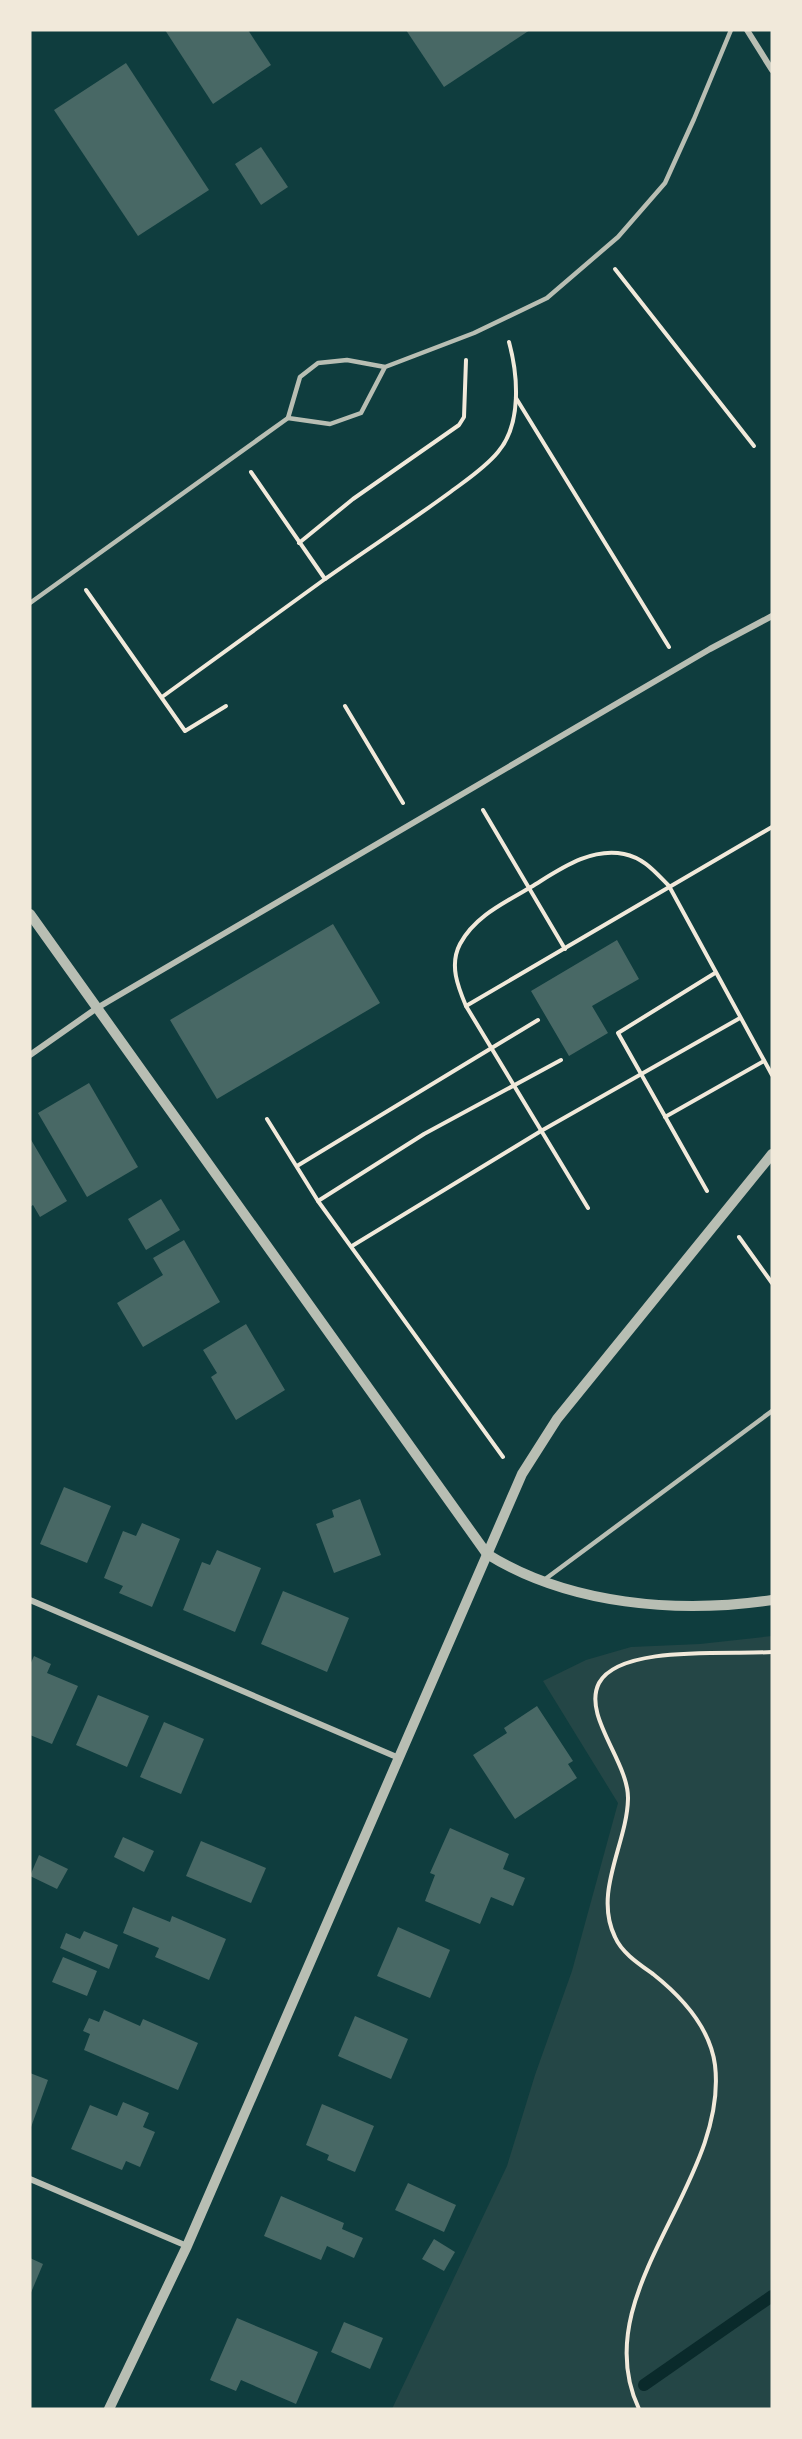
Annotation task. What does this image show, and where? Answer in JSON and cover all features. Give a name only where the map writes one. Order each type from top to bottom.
[{"type":"street","points":[[747,30],[772,70]]},
{"type":"street","points":[[30,1055],[97,1008],[681,666],[772,616]]},
{"type":"street","points":[[30,914],[487,1554],[523,1575],[605,1597],[670,1605],[723,1605],[772,1600]]},
{"type":"street","points":[[109,2409],[187,2246],[520,1479],[556,1419],[772,1154]]},
{"type":"street","points":[[30,1600],[399,1758]]},
{"type":"street","points":[[30,2179],[187,2246]]},
{"type":"lane","points":[[30,603],[288,418],[300,377],[318,363],[347,360],[385,367],[466,336],[547,298],[618,237],[665,183],[731,30]]},
{"type":"lane","points":[[288,418],[330,424],[360,413],[385,367]]},
{"type":"lane","points":[[542,1581],[772,1411]]},
{"type":"path","points":[[601,252],[754,446]]},
{"type":"path","points":[[162,697],[325,579],[416,517],[465,481],[499,452],[512,426],[516,397],[512,353],[503,319]]},
{"type":"path","points":[[300,543],[353,498],[459,424],[464,417],[466,336]]},
{"type":"path","points":[[516,397],[681,666]]},
{"type":"path","points":[[238,454],[325,579]]},
{"type":"path","points":[[74,572],[185,731],[226,706]]},
{"type":"path","points":[[345,706],[414,822]]},
{"type":"path","points":[[471,789],[565,949]]},
{"type":"path","points":[[466,1006],[503,982],[565,949],[772,827]]},
{"type":"path","points":[[588,1208],[466,1006],[454,977],[459,946],[472,927],[494,908],[573,862],[600,854],[624,854],[645,861],[669,886],[772,1075]]},
{"type":"path","points":[[715,973],[618,1033],[698,1179],[772,1282]]},
{"type":"path","points":[[352,1246],[541,1131],[740,1018]]},
{"type":"path","points":[[297,1166],[538,1020]]},
{"type":"path","points":[[318,1201],[424,1134],[561,1060]]},
{"type":"path","points":[[664,1117],[764,1061]]},
{"type":"path","points":[[267,1119],[318,1201],[413,1335],[520,1479]]},
{"type":"path","points":[[639,2409],[630,2386],[626,2343],[628,2324],[636,2297],[688,2183],[706,2136],[712,2108],[715,2066],[712,2050],[703,2029],[687,2006],[624,1951],[610,1927],[607,1909],[610,1886],[626,1820],[628,1798],[627,1784],[600,1720],[594,1696],[600,1681],[621,1665],[633,1660],[668,1654],[772,1652]]},
{"type":"shaded area","points":[[772,1636],[772,2409],[392,2409],[507,2166],[535,2075],[572,1971],[618,1803],[543,1681],[586,1660],[631,1647],[700,1644]]},
{"type":"building","points":[[165,30],[248,30],[271,65],[213,104]]},
{"type":"building","points":[[406,30],[530,30],[444,87]]},
{"type":"building","points":[[126,63],[209,190],[138,236],[54,110]]},
{"type":"building","points":[[261,147],[288,187],[261,205],[235,164]]},
{"type":"building","points":[[333,924],[380,1003],[217,1099],[170,1020]]},
{"type":"building","points":[[617,940],[639,979],[592,1006],[608,1033],[569,1056],[531,991]]},
{"type":"building","points":[[89,1083],[138,1167],[87,1197],[38,1113]]},
{"type":"building","points":[[30,1138],[67,1201],[40,1217],[33,1205],[30,1207]]},
{"type":"building","points":[[161,1199],[180,1230],[146,1250],[128,1219]]},
{"type":"building","points":[[184,1240],[220,1302],[143,1347],[117,1303],[163,1275],[153,1258]]},
{"type":"building","points":[[246,1324],[285,1390],[236,1420],[211,1377],[217,1373],[203,1350]]},
{"type":"building","points":[[64,1487],[111,1506],[87,1563],[40,1544]]},
{"type":"building","points":[[360,1499],[381,1555],[334,1573],[316,1524],[334,1517],[332,1510]]},
{"type":"building","points":[[142,1523],[180,1539],[152,1607],[119,1593],[123,1586],[104,1578],[123,1531],[136,1536]]},
{"type":"building","points":[[217,1550],[261,1568],[235,1632],[183,1610],[202,1562],[210,1565]]},
{"type":"building","points":[[283,1591],[349,1618],[327,1672],[261,1644]]},
{"type":"building","points":[[34,1656],[51,1664],[47,1673],[78,1686],[52,1744],[30,1735],[30,1665]]},
{"type":"building","points":[[98,1695],[149,1716],[127,1767],[76,1745]]},
{"type":"building","points":[[537,1706],[573,1761],[568,1764],[577,1778],[515,1819],[473,1755],[507,1733],[504,1728]]},
{"type":"building","points":[[164,1722],[204,1739],[181,1794],[140,1777]]},
{"type":"building","points":[[450,1828],[509,1854],[503,1869],[525,1878],[513,1906],[491,1897],[480,1924],[425,1901],[435,1875],[430,1873]]},
{"type":"building","points":[[123,1837],[154,1851],[144,1872],[114,1857]]},
{"type":"building","points":[[201,1841],[266,1868],[251,1903],[186,1876]]},
{"type":"building","points":[[39,1855],[68,1869],[57,1889],[30,1876]]},
{"type":"building","points":[[133,1907],[170,1922],[172,1916],[226,1939],[209,1980],[155,1957],[159,1948],[123,1933]]},
{"type":"building","points":[[398,1927],[450,1950],[430,1998],[377,1976]]},
{"type":"building","points":[[84,1931],[118,1945],[109,1969],[60,1948],[66,1933],[80,1939]]},
{"type":"building","points":[[63,1957],[97,1971],[87,1996],[52,1982]]},
{"type":"building","points":[[104,2010],[140,2026],[143,2019],[198,2043],[178,2090],[84,2050],[90,2034],[83,2031],[89,2018],[99,2022]]},
{"type":"building","points":[[355,2016],[408,2039],[391,2079],[338,2056]]},
{"type":"building","points":[[30,2073],[48,2080],[30,2130]]},
{"type":"building","points":[[123,2102],[149,2113],[143,2127],[155,2132],[140,2167],[126,2161],[122,2170],[71,2149],[90,2105],[117,2116]]},
{"type":"building","points":[[322,2104],[374,2126],[355,2172],[327,2160],[329,2155],[306,2145]]},
{"type":"building","points":[[408,2183],[456,2205],[444,2232],[395,2210]]},
{"type":"building","points":[[281,2196],[344,2223],[342,2229],[363,2238],[354,2258],[327,2246],[321,2260],[264,2236]]},
{"type":"building","points":[[434,2239],[455,2252],[444,2271],[422,2259]]},
{"type":"building","points":[[30,2258],[43,2264],[30,2295]]},
{"type":"building","points":[[237,2318],[318,2352],[296,2404],[241,2380],[236,2391],[210,2380]]},
{"type":"building","points":[[344,2322],[383,2338],[370,2369],[331,2352]]},
{"type":"waterway","points":[[644,2385],[772,2296]]}]
